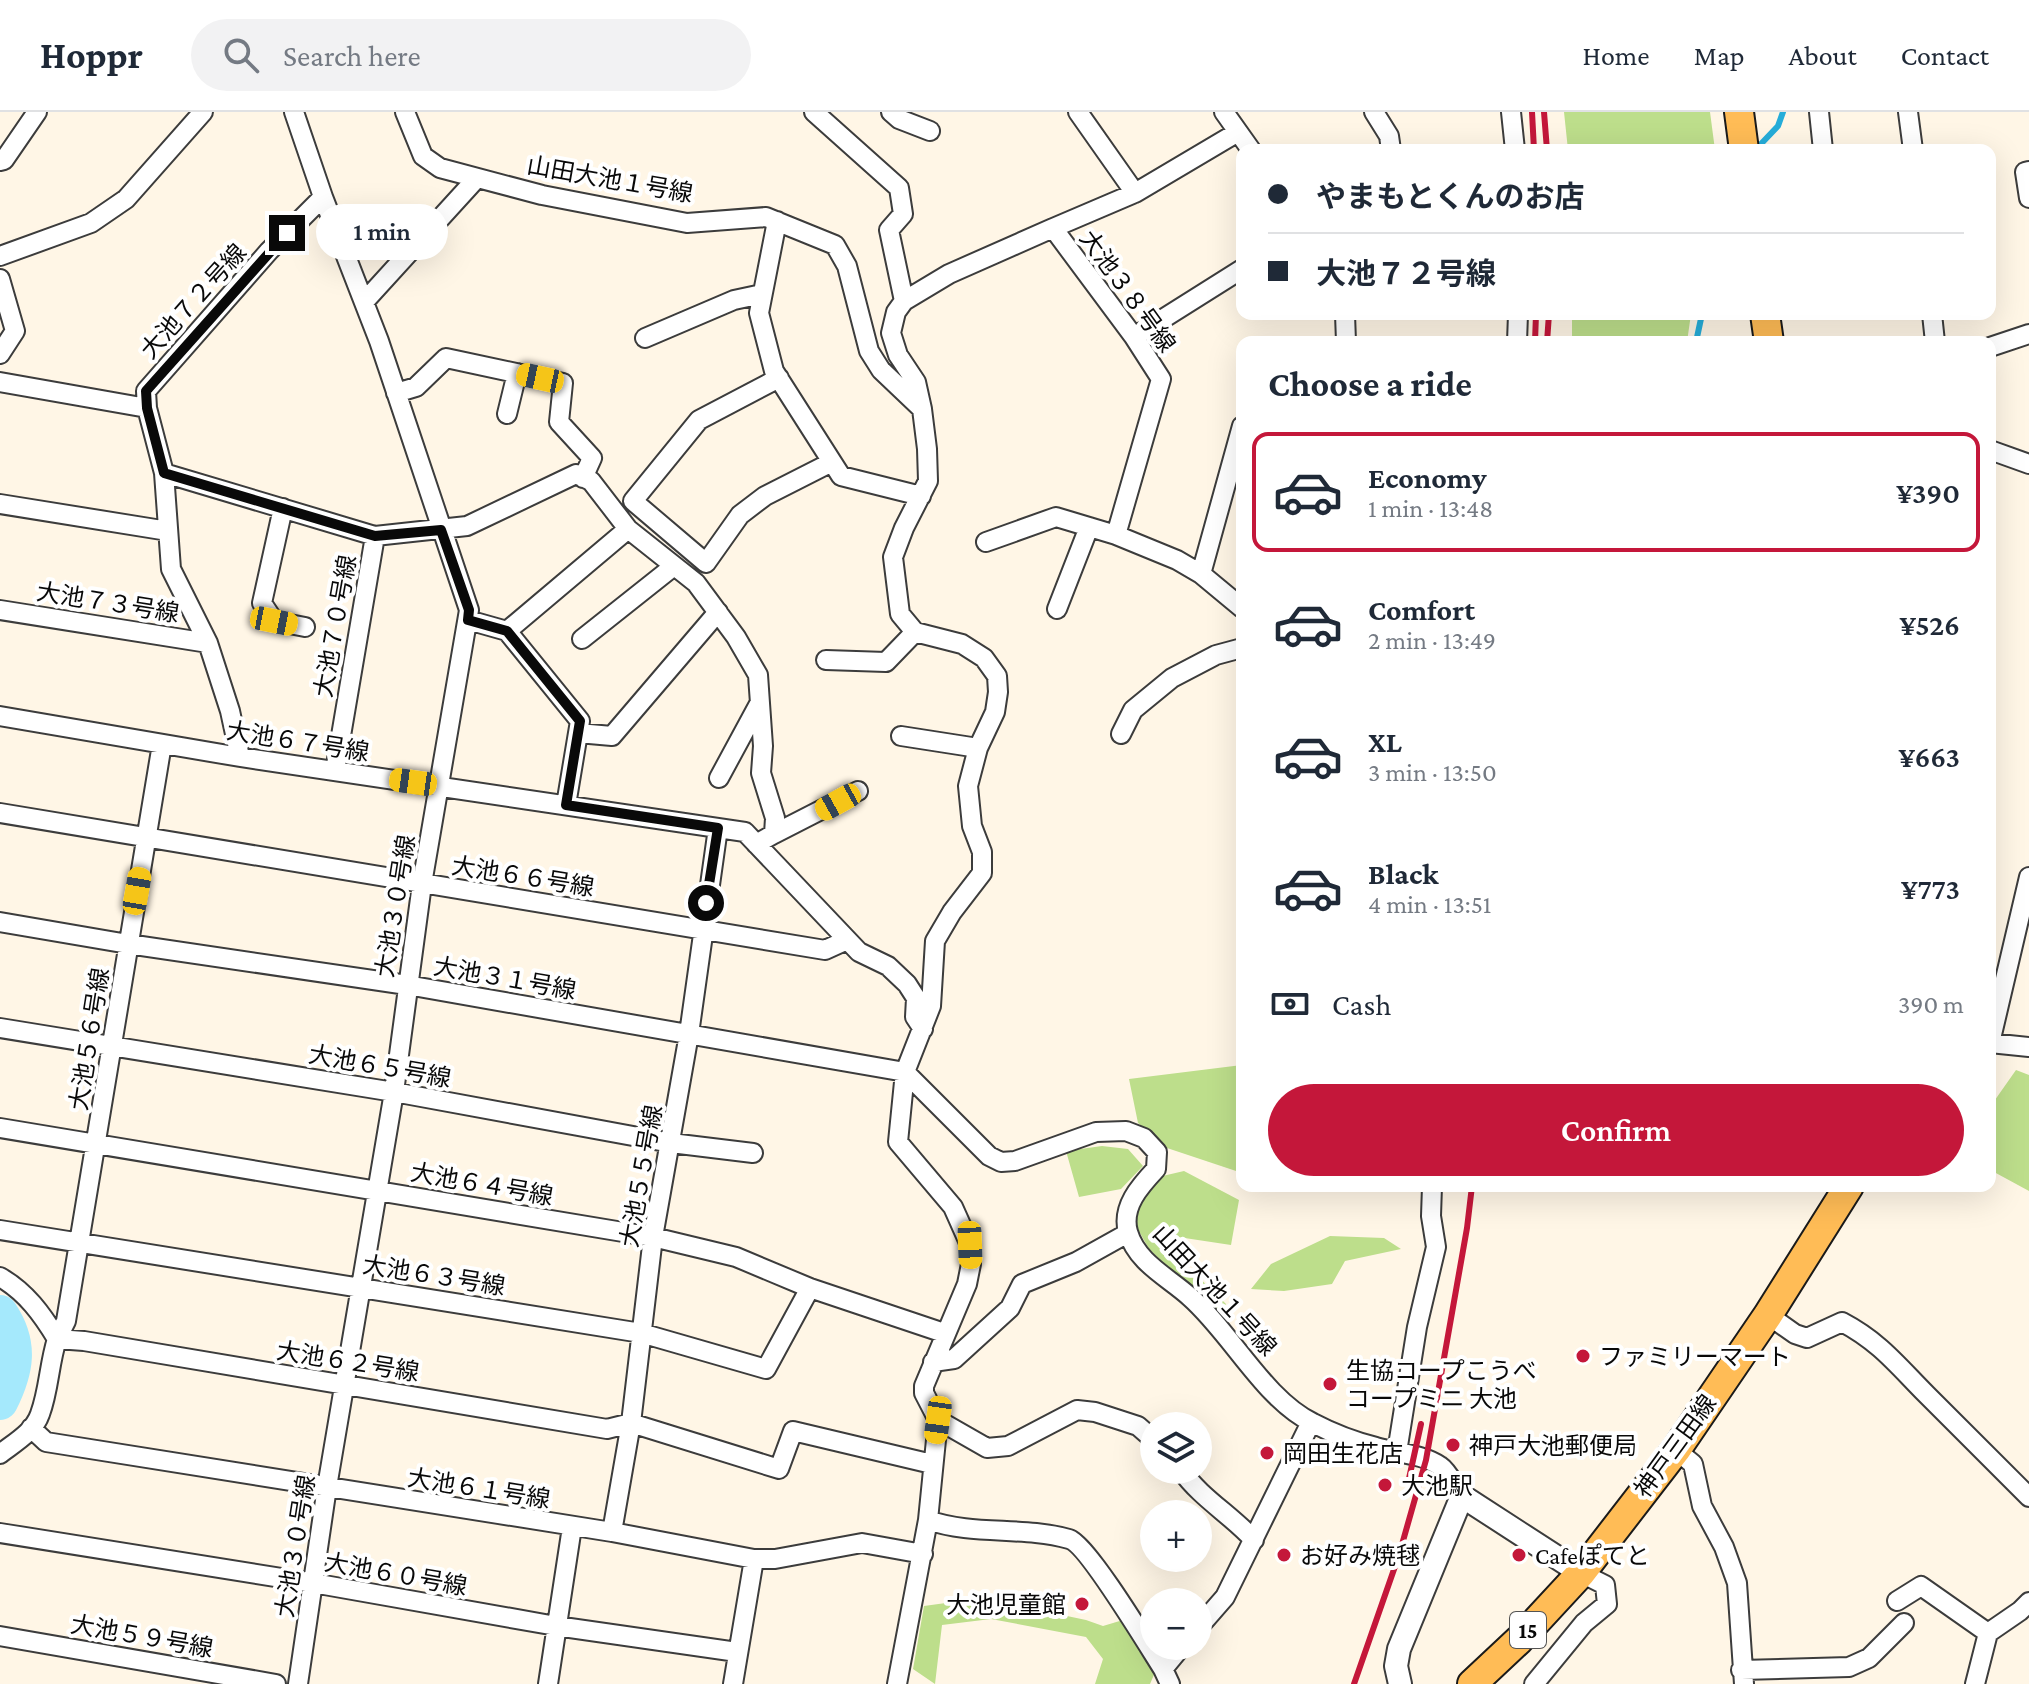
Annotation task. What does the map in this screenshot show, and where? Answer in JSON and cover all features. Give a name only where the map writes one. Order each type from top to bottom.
[{"type":"main road","points":[[1739,112],[1743,144]]},
{"type":"main road","name":"神戸三田線","points":[[1472,1684],[1519,1640],[1581,1573],[1676,1450],[1768,1315],[1845,1192]]},
{"type":"street","points":[[0,161],[4,160],[37,112]]},
{"type":"street","points":[[0,256],[91,223],[126,199],[203,112]]},
{"type":"street","name":"大池３０号線","points":[[294,112],[396,393],[469,610],[422,884],[394,1092],[327,1487],[298,1684]]},
{"type":"street","name":"山田大池１号線","points":[[405,112],[423,156],[440,168],[542,195],[687,223],[766,217],[835,245],[847,266],[869,351],[881,370],[922,409]]},
{"type":"street","points":[[814,112],[899,188],[903,214],[889,230],[904,301]]},
{"type":"street","points":[[891,112],[899,119],[930,131]]},
{"type":"street","points":[[1078,112],[1135,193]]},
{"type":"street","points":[[1224,112],[1247,144]]},
{"type":"street","points":[[1374,112],[1389,136],[1390,144]]},
{"type":"street","points":[[1511,112],[1514,144]]},
{"type":"street","points":[[1819,112],[1822,144]]},
{"type":"street","points":[[1908,112],[1912,144]]},
{"type":"street","name":"大池３８号線","points":[[1116,535],[1161,379],[1134,337],[1053,228],[1135,193],[1238,132]]},
{"type":"street","points":[[2029,171],[2025,172],[2029,198]]},
{"type":"street","points":[[364,302],[477,178]]},
{"type":"street","name":"大池７２号線","points":[[147,408],[146,391],[249,274],[323,197]]},
{"type":"street","points":[[777,221],[759,313],[774,371],[841,476],[921,496]]},
{"type":"street","points":[[1053,228],[949,274],[904,301],[896,312],[891,333],[898,355],[916,382],[927,449],[928,481],[893,557],[900,614],[915,632],[962,644],[984,658],[997,676],[998,692],[995,712],[978,748],[968,786],[972,826],[982,852],[982,873],[952,912],[935,941],[931,1006],[905,1072],[898,1142],[953,1207],[970,1245],[971,1264],[967,1284],[944,1333],[924,1393],[938,1420],[987,1448],[1008,1446],[1077,1410],[1095,1412],[1140,1428]]},
{"type":"street","points":[[1134,337],[1236,273]]},
{"type":"street","points":[[0,279],[15,331],[0,354]]},
{"type":"street","points":[[645,338],[734,300],[762,294]]},
{"type":"street","points":[[1996,345],[2029,334]]},
{"type":"street","points":[[396,393],[416,387],[446,358],[563,383],[559,422],[592,458],[583,478],[591,481],[628,529],[696,583],[736,637],[758,675],[763,746],[761,773],[775,818],[774,834]]},
{"type":"street","points":[[507,414],[517,373]]},
{"type":"street","points":[[779,378],[699,420],[633,501],[706,563],[740,515],[765,496],[832,462]]},
{"type":"street","points":[[0,382],[147,408],[164,473],[171,569],[208,643],[230,711],[240,757]]},
{"type":"street","points":[[1201,574],[1236,448]]},
{"type":"street","points":[[1996,452],[2029,464]]},
{"type":"street","name":"大池７０号線","points":[[164,473],[375,536],[467,526],[576,474],[583,478]]},
{"type":"street","points":[[0,504],[168,531]]},
{"type":"street","points":[[283,508],[262,603],[274,621],[305,627]]},
{"type":"street","points":[[986,542],[1056,517],[1116,535],[1177,560],[1201,574],[1236,603]]},
{"type":"street","points":[[1057,609],[1089,527]]},
{"type":"street","points":[[507,631],[628,529]]},
{"type":"street","name":"大池７０号線","points":[[335,771],[375,536]]},
{"type":"street","points":[[582,639],[674,566]]},
{"type":"street","name":"大池７３号線","points":[[0,610],[208,643]]},
{"type":"street","points":[[578,733],[612,736],[718,612]]},
{"type":"street","points":[[468,620],[507,631],[580,721],[566,805]]},
{"type":"street","points":[[826,660],[886,662],[915,632]]},
{"type":"street","points":[[1121,734],[1133,710],[1172,678],[1216,655],[1236,650]]},
{"type":"street","points":[[719,778],[761,702]]},
{"type":"street","name":"大池６７号線","points":[[0,716],[240,757],[745,832],[859,952],[888,966],[907,984],[916,998],[915,1017],[923,1029]]},
{"type":"street","points":[[901,736],[978,748]]},
{"type":"street","name":"大池５６号線","points":[[31,1428],[40,1416],[50,1360],[66,1321],[162,744]]},
{"type":"street","points":[[756,844],[858,791]]},
{"type":"street","name":"大池６６号線","points":[[0,813],[825,950],[847,940]]},
{"type":"street","name":"大池５５号線","points":[[612,1532],[631,1423],[653,1237],[689,1034],[718,828]]},
{"type":"street","points":[[1996,1022],[2021,937],[2029,877]]},
{"type":"street","name":"大池３１号線","points":[[0,922],[407,985],[905,1072]]},
{"type":"street","name":"大池６５号線","points":[[0,1028],[394,1092],[671,1143],[753,1153]]},
{"type":"street","points":[[1996,1044],[2029,1047]]},
{"type":"street","name":"山田大池１号線","points":[[905,1072],[989,1156],[1001,1162],[1015,1161],[1096,1132],[1126,1131],[1144,1138],[1157,1152],[1156,1169],[1141,1185],[1128,1208],[1128,1233],[1133,1245],[1148,1264],[1190,1297],[1218,1325],[1277,1395],[1311,1422],[1373,1447],[1442,1467],[1462,1496],[1581,1573]]},
{"type":"street","name":"大池６４号線","points":[[0,1128],[653,1237],[736,1257],[810,1288],[944,1333]]},
{"type":"street","points":[[1397,1452],[1417,1327],[1436,1247],[1431,1216],[1432,1192]]},
{"type":"street","name":"大池６３号線","points":[[0,1230],[641,1333],[766,1369],[810,1288]]},
{"type":"street","points":[[933,1362],[954,1359],[1010,1308],[1022,1284],[1076,1262],[1128,1233]]},
{"type":"street","points":[[0,1277],[17,1287],[33,1303],[57,1339]]},
{"type":"street","points":[[1768,1315],[1795,1334],[1807,1338],[1842,1322],[1865,1334],[1903,1367],[2029,1497]]},
{"type":"street","name":"大池６２号線","points":[[57,1339],[607,1429],[631,1423]]},
{"type":"street","points":[[897,1684],[923,1554],[938,1420]]},
{"type":"street","points":[[1212,1612],[1225,1597],[1311,1422]]},
{"type":"street","points":[[631,1423],[779,1469],[793,1431],[932,1464]]},
{"type":"street","points":[[0,1454],[31,1428]]},
{"type":"street","name":"大池６１号線","points":[[31,1428],[46,1442],[612,1532],[754,1559],[775,1559],[862,1543],[923,1554]]},
{"type":"street","points":[[1676,1450],[1693,1464],[1702,1506],[1724,1547],[1737,1583],[1743,1677],[1849,1667],[1869,1658],[1904,1623]]},
{"type":"street","points":[[1191,1484],[1254,1540]]},
{"type":"street","points":[[1400,1684],[1396,1666],[1399,1649],[1462,1496]]},
{"type":"street","points":[[928,1520],[946,1527],[1023,1532],[1073,1540],[1090,1559],[1166,1676]]},
{"type":"street","points":[[548,1684],[572,1527]]},
{"type":"street","name":"大池６０号線","points":[[0,1533],[556,1626],[737,1652]]},
{"type":"street","points":[[733,1684],[754,1559]]},
{"type":"street","points":[[1534,1684],[1584,1623],[1607,1604],[1605,1585],[1581,1573]]},
{"type":"street","points":[[1897,1601],[1921,1586],[1988,1633]]},
{"type":"street","points":[[1975,1684],[1988,1633],[2024,1607]]},
{"type":"street","name":"大池５９号線","points":[[0,1636],[276,1684]]},
{"type":"green space","points":[[1564,112],[1710,112],[1714,144],[1567,144]]},
{"type":"green space","points":[[1572,320],[1690,320],[1688,336],[1572,336]]},
{"type":"green space","points":[[1236,1066],[1236,1171],[1167,1148],[1138,1123],[1129,1079]]},
{"type":"green space","points":[[2016,1070],[2029,1075],[2029,1191],[1996,1173],[1996,1098]]},
{"type":"green space","points":[[1102,1146],[1128,1149],[1143,1166],[1121,1189],[1079,1197],[1066,1151]]},
{"type":"green space","points":[[1184,1171],[1239,1200],[1231,1245],[1178,1237],[1181,1260],[1226,1304],[1219,1316],[1149,1249],[1131,1217],[1154,1178]]},
{"type":"green space","points":[[1330,1236],[1384,1238],[1401,1249],[1345,1261],[1332,1284],[1284,1291],[1251,1289],[1271,1264]]},
{"type":"green space","points":[[982,1598],[1103,1626],[1123,1620],[1140,1646],[1140,1660],[1149,1660],[1156,1670],[1150,1684],[1095,1684],[1103,1659],[1086,1637],[991,1619],[942,1625],[935,1684],[913,1669],[924,1606]]},
{"type":"waterway","points":[[1761,144],[1778,126],[1783,112]]},
{"type":"waterway","points":[[1697,336],[1701,320]]},
{"type":"waterway","points":[[0,1313],[11,1335],[14,1357],[10,1379],[0,1402]]},
{"type":"railway","points":[[1532,112],[1534,144]]},
{"type":"railway","points":[[1544,112],[1547,144]]},
{"type":"railway","points":[[1535,336],[1536,320]]},
{"type":"railway","points":[[1547,336],[1549,320]]},
{"type":"railway","points":[[1354,1684],[1399,1555],[1426,1460],[1471,1192]]},
{"type":"railway","points":[[1408,1483],[1421,1424]]},
{"type":"place","name":"ファミリーマート","points":[[1583,1356]]},
{"type":"place","name":"生協コープこうべ コープミニ 大池","points":[[1330,1384]]},
{"type":"place","name":"神戸大池郵便局","points":[[1453,1445]]},
{"type":"place","name":"岡田生花店","points":[[1267,1453]]},
{"type":"place","name":"大池駅","points":[[1385,1485]]},
{"type":"place","name":"お好み焼毬","points":[[1284,1555]]},
{"type":"place","name":"Cafeぽてと","points":[[1519,1555]]},
{"type":"place","name":"大池児童館","points":[[1082,1604]]},
{"type":"route","points":[[287,233],[146,391],[147,408],[164,473],[375,536],[441,530],[469,610],[468,620],[507,631],[580,721],[566,805],[718,828],[706,903]]}]
